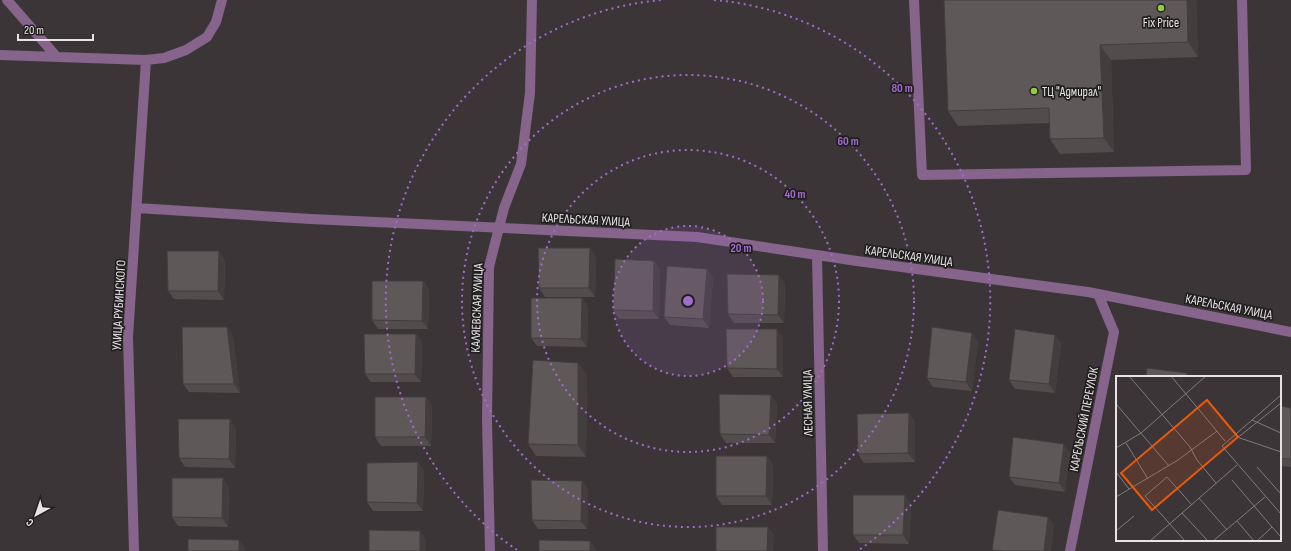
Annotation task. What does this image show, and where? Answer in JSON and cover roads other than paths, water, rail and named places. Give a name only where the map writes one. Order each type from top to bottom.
[{"type":"street","points":[[7,0],[56,56]]},
{"type":"street","points":[[0,55],[146,60],[164,58],[186,50],[208,37],[216,22],[222,0]]},
{"type":"street","name":"КАЛЯЕВСКАЯ УЛИЦА","points":[[490,551],[486,420],[489,267],[504,208],[521,164],[530,93],[532,0]]},
{"type":"street","points":[[914,0],[922,175],[1246,170],[1242,0]]},
{"type":"street","name":"УЛИЦА РУБИНСКОГО","points":[[134,551],[128,337],[146,60]]},
{"type":"street","name":"КАРЕЛЬСКАЯ УЛИЦА","points":[[136,208],[311,219],[697,237],[1098,294],[1291,332]]},
{"type":"street","name":"ЛЕСНАЯ УЛИЦА","points":[[818,255],[823,551]]},
{"type":"street","name":"КАРЕЛЬСКИЙ ПЕРЕУЛОК","points":[[1070,551],[1114,332],[1098,294]]},
{"type":"place","name":"Fix Price","points":[[1161,8]]},
{"type":"place","name":"ТЦ \"Адмирал\"","points":[[1034,91]]}]
